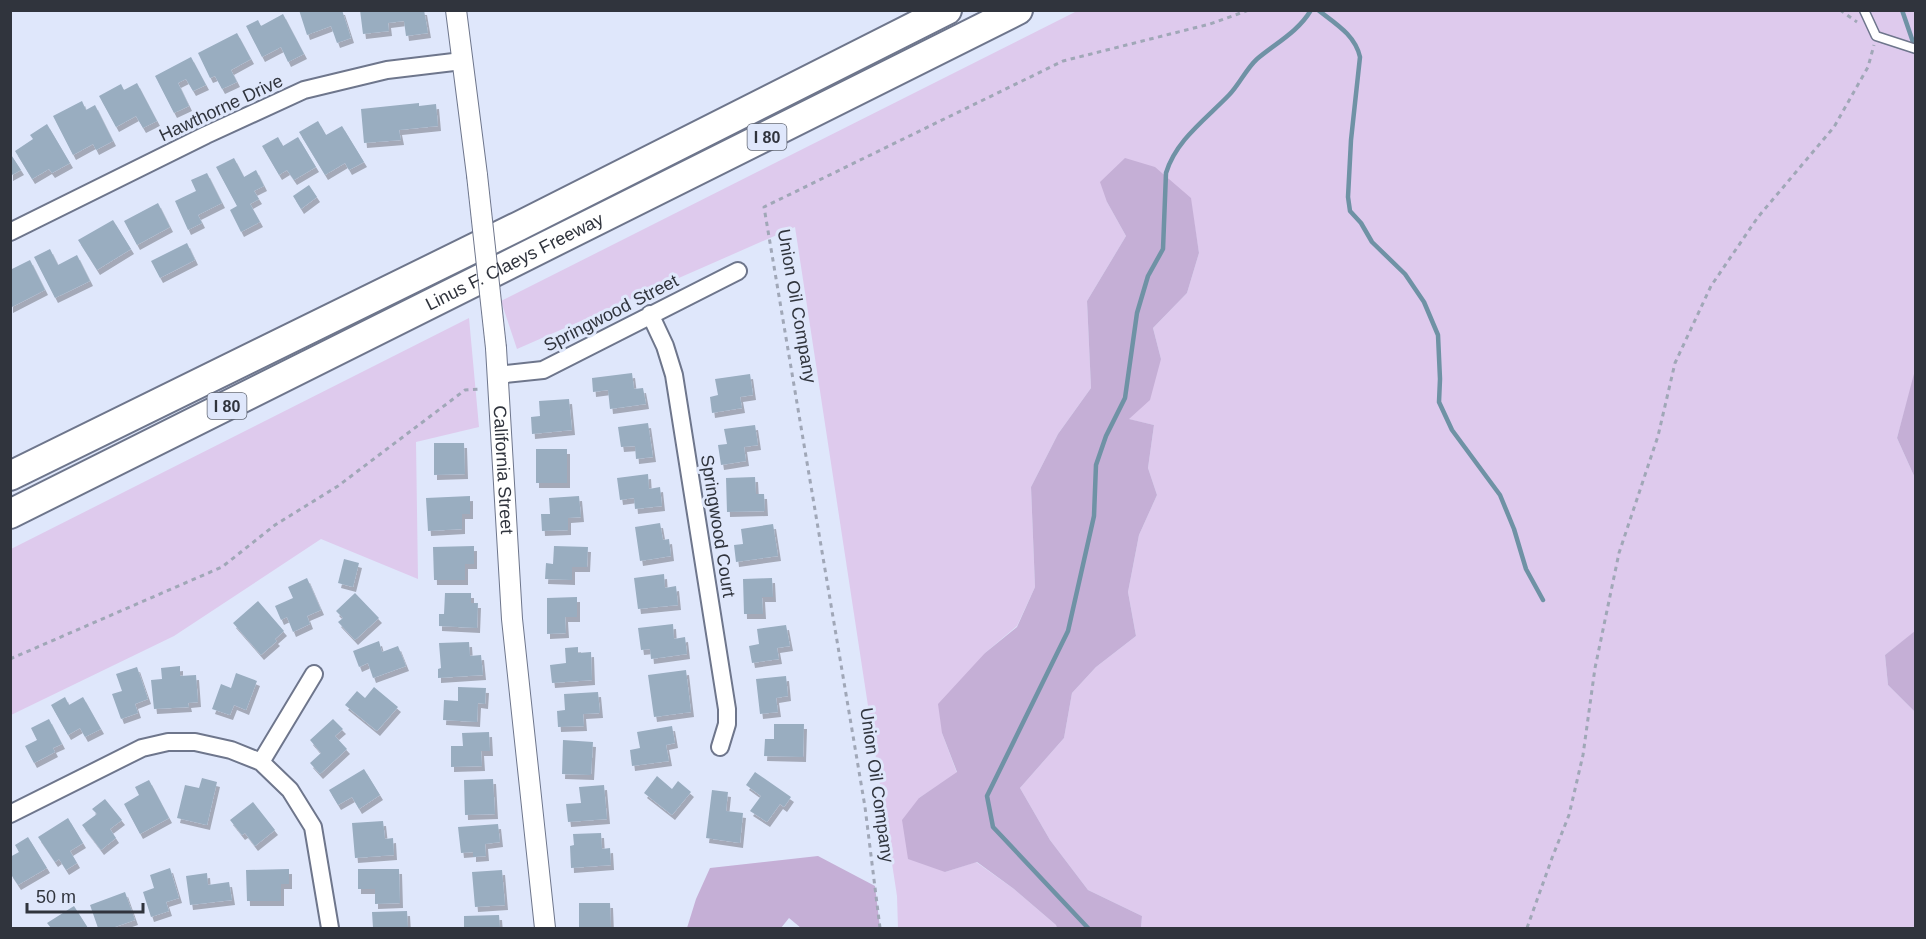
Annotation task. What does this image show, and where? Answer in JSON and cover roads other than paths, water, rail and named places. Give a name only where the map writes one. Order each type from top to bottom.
[{"type":"highway","name":"Linus F. Claeys Freeway","points":[[10,476],[519,226],[947,10]]},
{"type":"highway","name":"Linus F. Claeys Freeway","points":[[10,514],[1018,10]]},
{"type":"street","name":"California Street","points":[[456,10],[496,348],[512,619],[544,928]]},
{"type":"street","name":"Hawthorne Drive","points":[[10,232],[206,135],[304,90],[387,70],[462,61]]},
{"type":"street","name":"Springwood Street","points":[[498,382],[543,370],[738,271]]},
{"type":"street","name":"Springwood Court","points":[[650,314],[669,356],[678,398],[728,709],[727,724],[720,747]]},
{"type":"street","points":[[261,762],[314,674]]},
{"type":"street","points":[[10,814],[142,748],[168,742],[195,742],[231,750],[261,762],[290,790],[314,826],[330,928]]},
{"type":"lane","points":[[1864,10],[1876,36],[1916,49]]},
{"type":"waterway","points":[[1088,928],[993,827],[987,796],[1068,631],[1094,516],[1096,465],[1106,436],[1125,398],[1137,313],[1148,276],[1163,249],[1166,173],[1184,140],[1233,91],[1253,63],[1293,31],[1311,10]]},
{"type":"waterway","points":[[1318,10],[1349,36],[1360,57],[1351,140],[1348,197],[1350,211],[1361,223],[1372,242],[1405,274],[1424,302],[1438,335],[1439,402],[1452,430],[1500,495],[1514,529],[1526,569],[1543,600]]},
{"type":"waterway","points":[[1902,10],[1913,42]]}]
